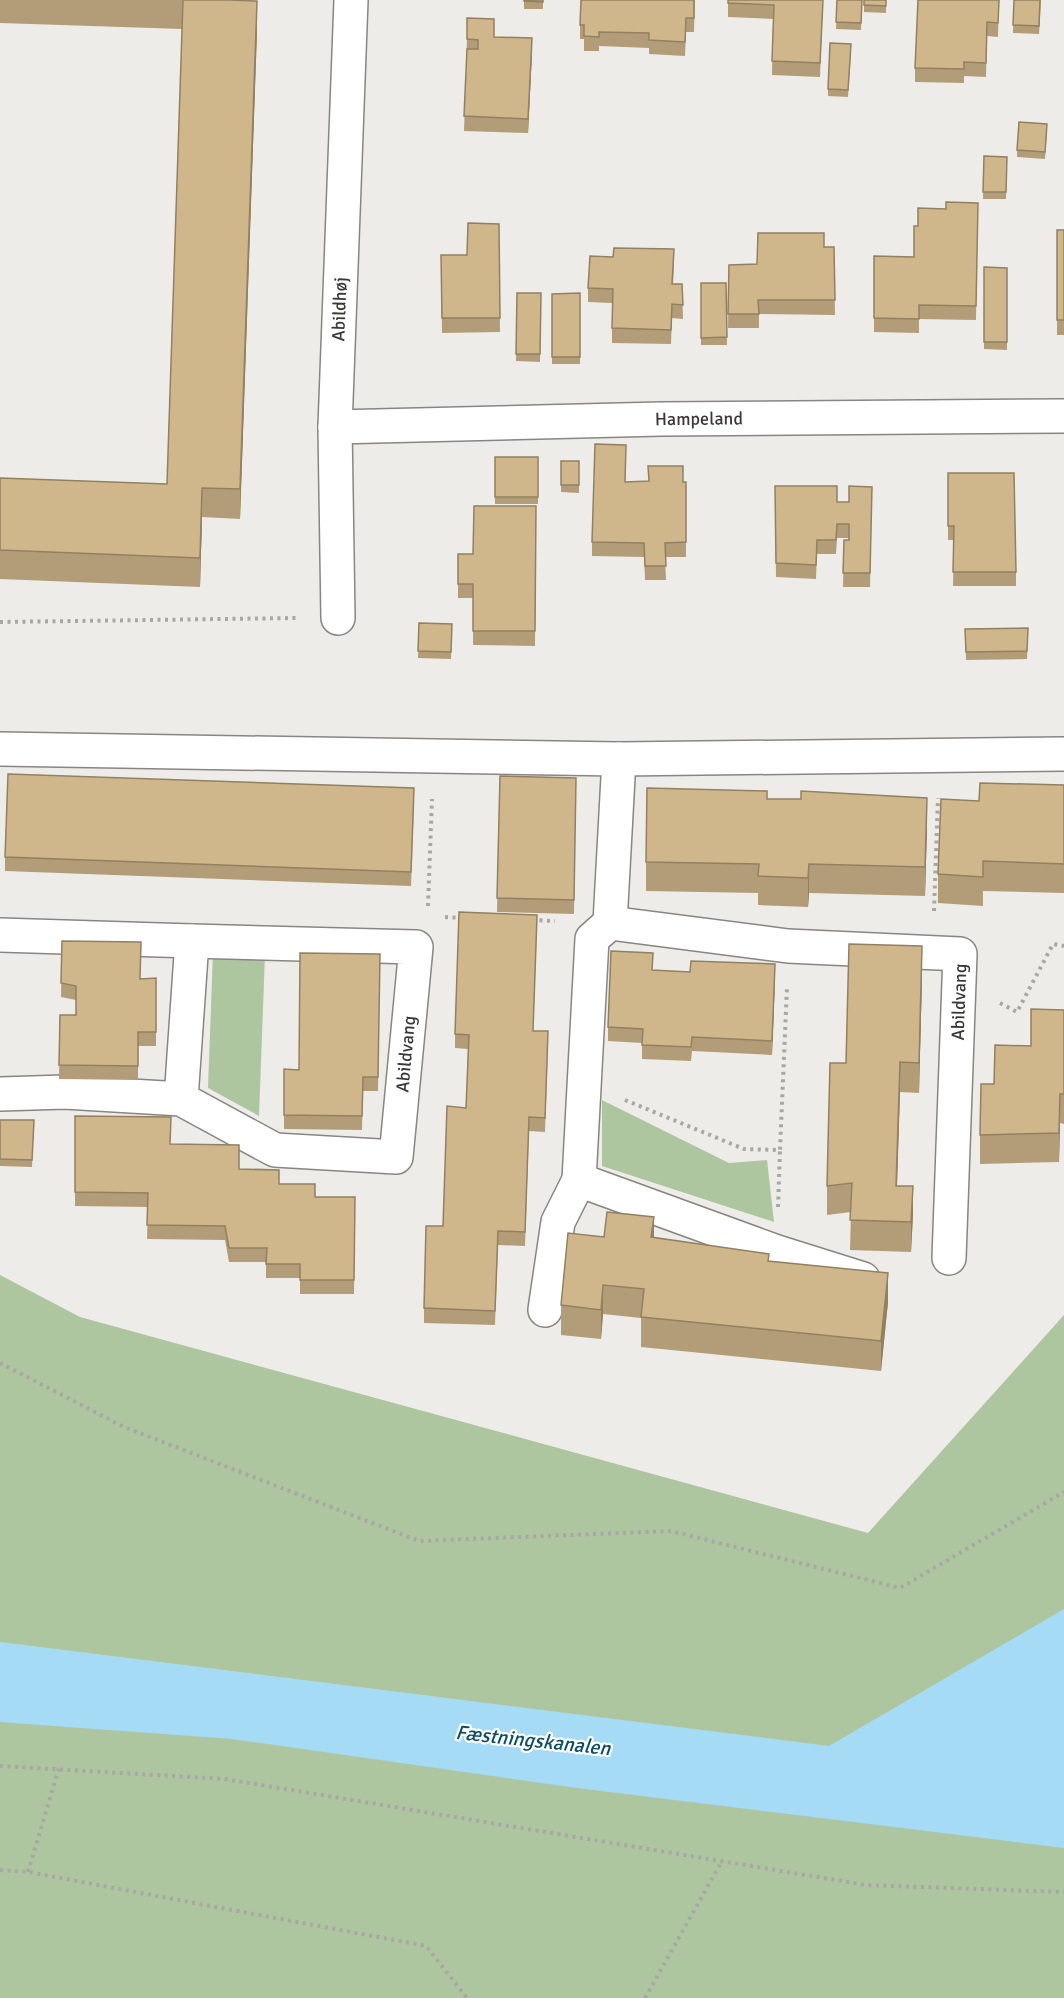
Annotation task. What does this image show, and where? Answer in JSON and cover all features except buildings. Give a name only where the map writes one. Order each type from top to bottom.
[{"type":"street","name":"Abildhøj","points":[[338,618],[335,427],[351,0]]},
{"type":"street","name":"Hampeland","points":[[335,427],[661,419],[1064,416]]},
{"type":"street","points":[[0,749],[619,759],[1064,754]]},
{"type":"street","points":[[545,1310],[558,1222],[579,1180],[592,939],[610,923],[619,759]]},
{"type":"street","name":"Abildvang","points":[[610,923],[788,946],[960,954],[949,1258]]},
{"type":"street","name":"Abildvang","points":[[0,935],[416,947],[396,1157],[275,1150],[181,1099],[65,1092],[0,1094]]},
{"type":"street","points":[[181,1099],[192,941]]},
{"type":"street","points":[[579,1180],[777,1252],[863,1279]]},
{"type":"path","points":[[0,622],[338,618]]},
{"type":"path","points":[[428,901],[433,756]]},
{"type":"path","points":[[932,953],[940,756]]},
{"type":"path","points":[[438,917],[472,918]]},
{"type":"path","points":[[530,920],[610,923]]},
{"type":"path","points":[[959,982],[1017,1012],[1053,944],[1064,946]]},
{"type":"path","points":[[778,1208],[788,946]]},
{"type":"path","points":[[585,1084],[744,1149],[780,1150]]},
{"type":"path","points":[[0,1363],[124,1427],[419,1541],[671,1531],[900,1588],[1064,1492]]},
{"type":"path","points":[[0,1766],[225,1779],[866,1885],[1064,1892]]},
{"type":"path","points":[[28,1872],[59,1768]]},
{"type":"path","points":[[645,1998],[722,1861]]},
{"type":"path","points":[[0,1870],[28,1872],[426,1946],[467,1998]]},
{"type":"green space","points":[[213,952],[265,954],[259,1116],[208,1088]]},
{"type":"green space","points":[[602,1100],[729,1163],[767,1160],[774,1222],[602,1166]]},
{"type":"green space","points":[[0,1275],[80,1317],[868,1533],[1064,1315],[1064,1998],[0,1998]]},
{"type":"water","name":"Fæstningskanalen","points":[[1064,1609],[1064,1848],[577,1788],[232,1739],[0,1722],[0,1642],[829,1746]]}]
